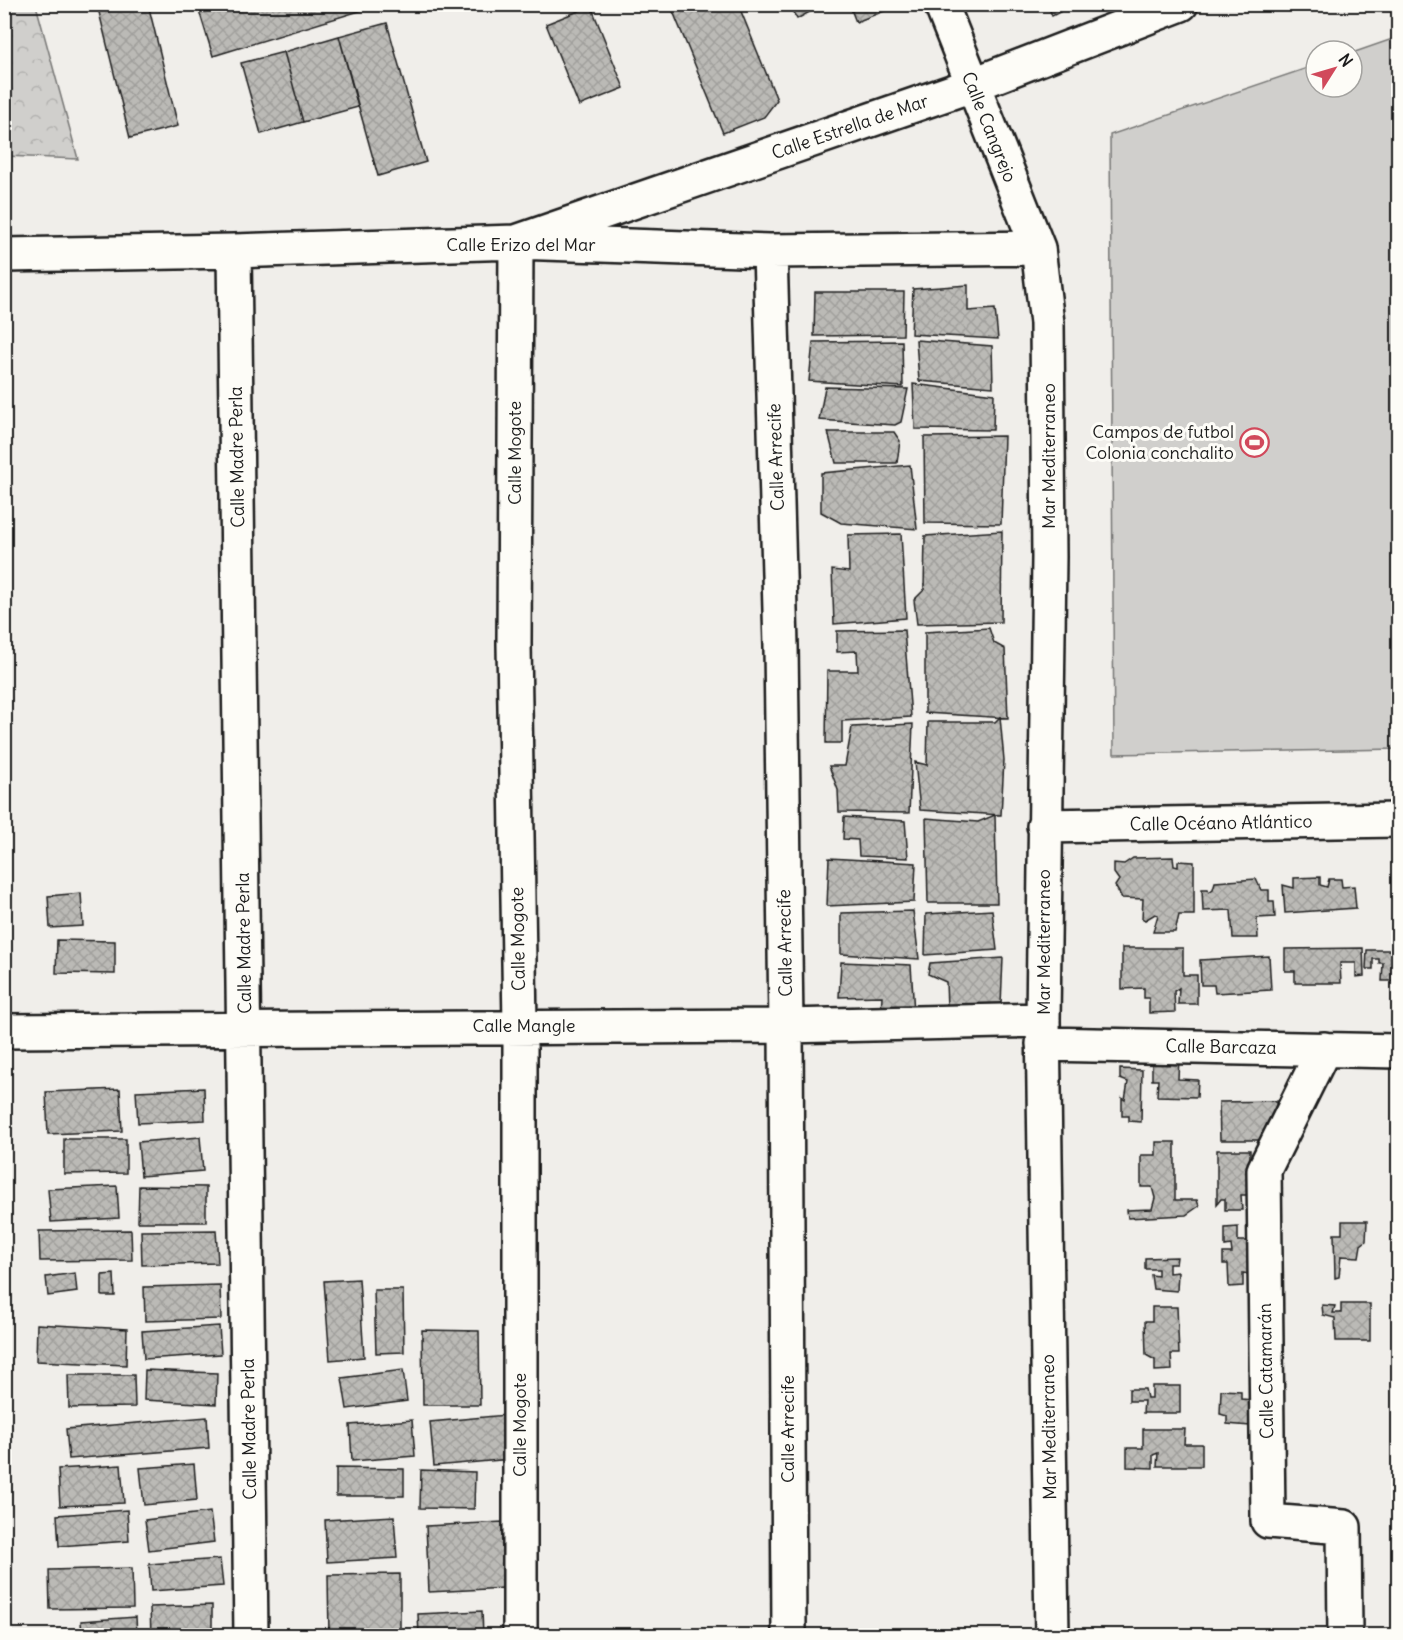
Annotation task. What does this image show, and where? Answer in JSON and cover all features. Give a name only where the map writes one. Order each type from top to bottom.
[{"type":"street","name":"Calle Cangrejo","points":[[941,4],[1038,248]]},
{"type":"street","name":"Calle Estrella de Mar","points":[[516,242],[972,85],[1181,4]]},
{"type":"street","name":"Calle Erizo del Mar","points":[[4,255],[234,251],[516,242],[770,251],[1038,248]]},
{"type":"street","name":"Calle Mogote","points":[[516,242],[514,644],[519,1026],[520,1635]]},
{"type":"street","name":"Mar Mediterraneo","points":[[1038,248],[1047,323],[1048,392],[1049,557],[1043,1032],[1052,1635]]},
{"type":"street","name":"Calle Madre Perla","points":[[234,251],[251,1635]]},
{"type":"street","name":"Calle Arrecife","points":[[770,251],[781,646],[786,1026],[789,1635]]},
{"type":"street","name":"Calle Océano Atlántico","points":[[1044,826],[1398,820]]},
{"type":"street","name":"Calle Mangle","points":[[4,1031],[786,1026],[1043,1032]]},
{"type":"street","name":"Calle Barcaza","points":[[1043,1032],[1324,1049],[1398,1051]]},
{"type":"street","name":"Calle Catamarán","points":[[1324,1049],[1264,1170],[1268,1521],[1344,1527],[1345,1635]]},
{"type":"green space","points":[[5,4],[36,5],[78,159],[5,156]]},
{"type":"green space","name":"Campos de futbol Colonia conchalito","points":[[1398,37],[1398,749],[1114,754],[1110,135],[1304,69],[1304,99],[1364,99],[1364,49]]},
{"type":"building","points":[[97,4],[148,4],[178,126],[130,138]]},
{"type":"building","points":[[197,4],[376,4],[376,6],[213,56]]},
{"type":"building","points":[[670,4],[738,4],[777,100],[764,117],[723,133]]},
{"type":"building","points":[[788,4],[824,4],[797,19]]},
{"type":"building","points":[[849,4],[896,4],[897,6],[856,22]]},
{"type":"building","points":[[1038,4],[1057,4],[1060,12],[1052,16],[1048,5],[1039,9]]},
{"type":"building","points":[[591,6],[624,88],[579,106],[546,24]]},
{"type":"building","points":[[387,23],[426,162],[378,176],[339,36]]},
{"type":"building","points":[[339,36],[358,107],[303,122],[284,52]]},
{"type":"building","points":[[284,52],[303,122],[261,134],[241,63]]},
{"type":"building","points":[[968,285],[968,311],[995,309],[998,339],[911,334],[913,289]]},
{"type":"building","points":[[815,292],[904,292],[903,335],[814,336]]},
{"type":"building","points":[[916,340],[992,346],[993,387],[919,381]]},
{"type":"building","points":[[902,341],[903,387],[809,381],[813,342]]},
{"type":"building","points":[[913,384],[994,394],[993,430],[915,429]]},
{"type":"building","points":[[825,387],[908,389],[901,422],[895,425],[819,420]]},
{"type":"building","points":[[828,432],[894,432],[900,441],[897,463],[836,463]]},
{"type":"building","points":[[1004,436],[1001,524],[925,523],[924,437]]},
{"type":"building","points":[[910,465],[917,529],[841,523],[821,512],[821,473]]},
{"type":"building","points":[[1002,531],[1001,622],[917,624],[914,600],[924,590],[925,536]]},
{"type":"building","points":[[901,534],[906,618],[834,624],[832,570],[849,572],[848,535]]},
{"type":"building","points":[[989,628],[994,643],[1005,649],[1008,718],[925,713],[925,632]]},
{"type":"building","points":[[904,630],[911,717],[842,721],[842,743],[826,743],[827,671],[858,671],[857,651],[837,652],[837,631]]},
{"type":"building","points":[[1000,717],[1004,760],[1001,815],[920,810],[915,762],[927,765],[928,722],[995,722]]},
{"type":"building","points":[[913,724],[909,813],[839,812],[838,790],[829,766],[845,766],[852,727]]},
{"type":"building","points":[[995,815],[997,903],[928,903],[926,818],[978,822]]},
{"type":"building","points":[[844,817],[905,821],[908,858],[859,856],[858,840],[843,839]]},
{"type":"building","points":[[1173,857],[1174,866],[1178,867],[1178,861],[1194,862],[1194,915],[1179,915],[1175,932],[1153,932],[1158,915],[1155,914],[1145,920],[1142,918],[1143,899],[1122,898],[1115,886],[1119,880],[1114,873],[1114,863],[1124,864],[1133,858]]},
{"type":"building","points":[[829,858],[916,863],[914,902],[827,906]]},
{"type":"building","points":[[1320,877],[1320,885],[1327,887],[1329,879],[1341,879],[1342,887],[1354,886],[1356,908],[1285,913],[1283,885],[1294,888],[1294,878]]},
{"type":"building","points":[[1256,879],[1261,890],[1269,890],[1269,901],[1274,901],[1275,917],[1257,918],[1258,938],[1233,938],[1231,910],[1203,911],[1202,889],[1208,889],[1209,892],[1213,889],[1215,882]]},
{"type":"building","points":[[81,893],[83,926],[50,928],[48,896]]},
{"type":"building","points":[[992,910],[997,950],[925,955],[926,914]]},
{"type":"building","points":[[913,911],[919,959],[841,954],[841,913]]},
{"type":"building","points":[[57,940],[115,941],[115,974],[56,973]]},
{"type":"building","points":[[1122,948],[1183,948],[1183,975],[1197,975],[1197,1004],[1178,1004],[1179,988],[1174,991],[1175,1012],[1149,1013],[1149,998],[1144,998],[1144,988],[1122,989]]},
{"type":"building","points":[[1363,948],[1364,976],[1356,977],[1356,963],[1340,963],[1341,983],[1295,983],[1295,971],[1285,971],[1285,949]]},
{"type":"building","points":[[1367,950],[1398,950],[1398,981],[1382,981],[1383,963],[1379,963],[1379,959],[1373,959],[1373,969],[1366,969]]},
{"type":"building","points":[[1269,956],[1271,990],[1215,993],[1214,985],[1201,985],[1200,960]]},
{"type":"building","points":[[1003,958],[1001,1004],[947,1007],[946,982],[928,974],[930,963]]},
{"type":"building","points":[[841,962],[911,965],[914,1013],[881,1014],[882,996],[839,997]]},
{"type":"building","points":[[1152,1057],[1179,1058],[1178,1079],[1198,1080],[1197,1097],[1157,1096],[1158,1080],[1152,1080]]},
{"type":"building","points":[[1120,1069],[1142,1070],[1141,1122],[1129,1121],[1129,1116],[1122,1116],[1122,1098],[1125,1100],[1128,1082],[1120,1079]]},
{"type":"building","points":[[204,1088],[205,1120],[138,1123],[136,1091]]},
{"type":"building","points":[[120,1089],[122,1131],[48,1134],[46,1092]]},
{"type":"building","points":[[1276,1101],[1277,1140],[1220,1140],[1219,1102]]},
{"type":"building","points":[[200,1137],[203,1171],[141,1176],[138,1142]]},
{"type":"building","points":[[64,1139],[126,1139],[126,1173],[64,1174]]},
{"type":"building","points":[[1156,1142],[1175,1142],[1175,1200],[1197,1200],[1199,1206],[1186,1215],[1128,1218],[1127,1210],[1152,1209],[1155,1198],[1152,1187],[1141,1187],[1141,1155],[1156,1155]]},
{"type":"building","points":[[1217,1150],[1250,1150],[1250,1195],[1241,1195],[1242,1210],[1225,1210],[1225,1199],[1221,1199],[1217,1204]]},
{"type":"building","points":[[117,1186],[119,1218],[51,1222],[48,1189]]},
{"type":"building","points":[[139,1186],[206,1187],[206,1222],[138,1222]]},
{"type":"building","points":[[1342,1221],[1367,1221],[1366,1241],[1361,1245],[1359,1257],[1341,1256],[1339,1277],[1335,1278],[1334,1234],[1342,1234]]},
{"type":"building","points":[[1238,1227],[1238,1241],[1248,1241],[1248,1274],[1243,1273],[1243,1286],[1229,1287],[1228,1264],[1223,1264],[1223,1253],[1232,1253],[1231,1245],[1225,1246],[1225,1228]]},
{"type":"building","points":[[131,1230],[132,1260],[40,1261],[39,1231]]},
{"type":"building","points":[[216,1230],[218,1263],[142,1265],[141,1231]]},
{"type":"building","points":[[1177,1257],[1176,1264],[1169,1264],[1169,1273],[1178,1272],[1177,1291],[1153,1289],[1151,1275],[1158,1276],[1158,1269],[1145,1269],[1145,1258]]},
{"type":"building","points":[[75,1273],[77,1292],[48,1296],[46,1277]]},
{"type":"building","points":[[114,1274],[115,1296],[102,1296],[102,1275]]},
{"type":"building","points":[[359,1279],[364,1357],[330,1360],[324,1281]]},
{"type":"building","points":[[220,1285],[221,1319],[145,1321],[144,1287]]},
{"type":"building","points":[[374,1290],[403,1290],[404,1352],[376,1353]]},
{"type":"building","points":[[1341,1304],[1370,1304],[1370,1341],[1336,1341],[1335,1318],[1323,1315],[1322,1305],[1335,1306],[1333,1313],[1341,1313]]},
{"type":"building","points":[[1152,1307],[1177,1307],[1179,1354],[1171,1354],[1172,1370],[1155,1371],[1155,1360],[1146,1355],[1145,1321],[1152,1321]]},
{"type":"building","points":[[37,1324],[127,1329],[126,1365],[36,1361]]},
{"type":"building","points":[[219,1326],[221,1354],[144,1359],[142,1331]]},
{"type":"building","points":[[422,1330],[479,1331],[480,1405],[423,1405]]},
{"type":"building","points":[[145,1370],[217,1373],[216,1404],[144,1400]]},
{"type":"building","points":[[403,1370],[407,1401],[347,1409],[342,1378]]},
{"type":"building","points":[[68,1375],[134,1375],[135,1407],[69,1408]]},
{"type":"building","points":[[1152,1386],[1180,1386],[1180,1413],[1143,1413],[1144,1401],[1129,1401],[1129,1389],[1145,1389],[1147,1398],[1152,1398]]},
{"type":"building","points":[[1221,1390],[1241,1391],[1241,1399],[1253,1400],[1250,1426],[1227,1424],[1227,1416],[1220,1414]]},
{"type":"building","points":[[506,1415],[511,1459],[434,1466],[430,1422]]},
{"type":"building","points":[[207,1417],[209,1448],[69,1459],[66,1429]]},
{"type":"building","points":[[412,1420],[415,1456],[352,1461],[350,1425]]},
{"type":"building","points":[[1143,1429],[1185,1429],[1184,1444],[1202,1444],[1202,1466],[1157,1466],[1158,1453],[1153,1455],[1153,1468],[1127,1467],[1127,1448],[1143,1448]]},
{"type":"building","points":[[194,1464],[197,1500],[144,1505],[140,1468]]},
{"type":"building","points":[[121,1465],[124,1503],[60,1506],[58,1469]]},
{"type":"building","points":[[336,1468],[404,1469],[404,1496],[336,1496]]},
{"type":"building","points":[[421,1470],[475,1472],[474,1509],[420,1508]]},
{"type":"building","points":[[127,1510],[129,1541],[59,1546],[57,1515]]},
{"type":"building","points":[[210,1512],[214,1542],[149,1550],[145,1520]]},
{"type":"building","points":[[394,1516],[397,1558],[327,1562],[325,1520]]},
{"type":"building","points":[[503,1522],[506,1588],[429,1592],[426,1526]]},
{"type":"building","points":[[220,1559],[223,1586],[151,1591],[149,1564]]},
{"type":"building","points":[[132,1568],[133,1608],[50,1609],[49,1570]]},
{"type":"building","points":[[400,1574],[400,1636],[329,1636],[328,1575]]},
{"type":"building","points":[[212,1605],[212,1636],[151,1636],[150,1607]]},
{"type":"building","points":[[482,1611],[483,1636],[419,1636],[418,1614]]},
{"type":"building","points":[[136,1617],[137,1636],[82,1636],[81,1621]]},
{"type":"place","name":"Campos de futbol Colonia conchalito","points":[[1255,442]]}]
